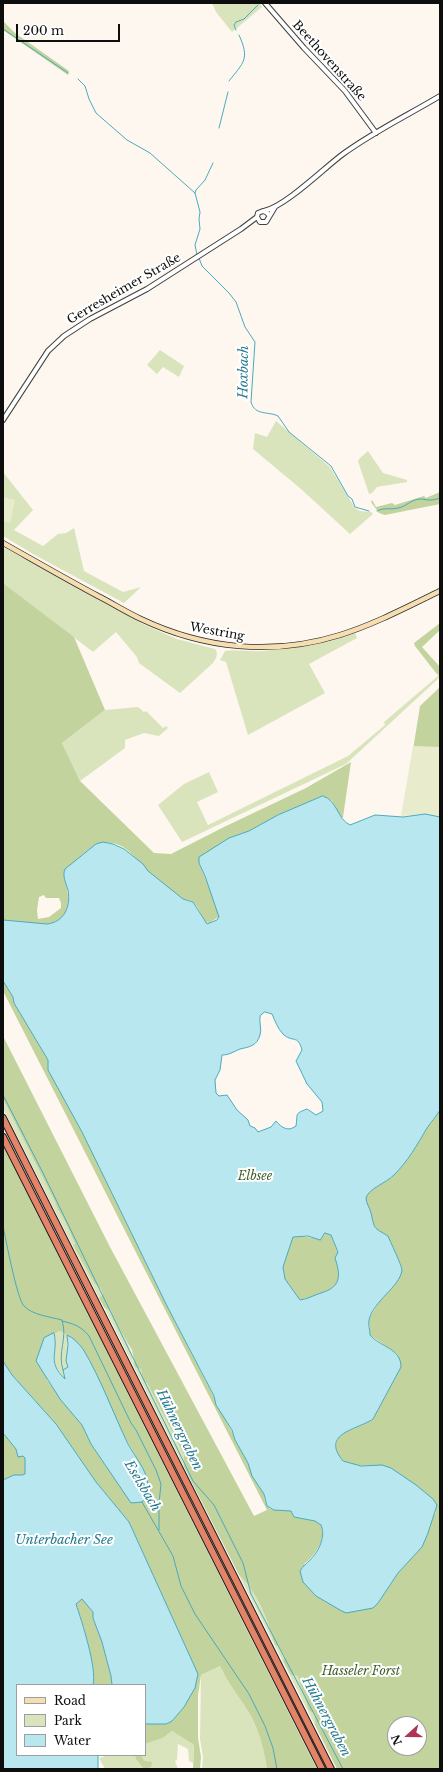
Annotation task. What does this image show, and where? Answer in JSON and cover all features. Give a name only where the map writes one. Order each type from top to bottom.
[{"type":"highway","points":[[3,1118],[331,1769]]},
{"type":"highway","points":[[3,1137],[322,1769]]},
{"type":"main road","name":"Westring","points":[[3,543],[140,619],[186,637],[214,644],[237,647],[269,648],[290,646],[341,635],[366,626],[440,591]]},
{"type":"street","name":"Beethovenstraße","points":[[265,3],[304,48],[345,91],[376,133]]},
{"type":"street","points":[[275,207],[260,212],[258,219],[266,222],[275,207],[343,154],[440,96]]},
{"type":"street","points":[[264,211],[269,215]]},
{"type":"street","name":"Gerresheimer Straße","points":[[3,420],[48,351],[64,336],[90,318],[148,288],[258,219]]},
{"type":"green space","points":[[212,3],[260,3],[262,7],[232,32],[216,12]]},
{"type":"green space","points":[[3,21],[15,33],[69,71],[68,75],[3,30]]},
{"type":"green space","points":[[160,350],[184,366],[179,377],[163,367],[157,374],[147,365]]},
{"type":"green space","points":[[276,421],[330,467],[355,508],[360,511],[371,512],[373,514],[350,534],[301,489],[253,449],[255,433],[267,437]]},
{"type":"green space","points":[[368,451],[383,473],[407,480],[407,482],[377,487],[372,493],[369,494],[358,461]]},
{"type":"green space","points":[[3,472],[33,510],[14,530],[43,546],[58,534],[66,533],[74,528],[84,571],[123,592],[141,587],[124,603],[33,554],[3,536]]},
{"type":"green space","points":[[440,492],[440,504],[385,515],[379,513],[371,502],[372,500],[376,507],[392,503],[395,505],[424,496],[426,498]]},
{"type":"green space","points":[[3,497],[15,500],[10,523],[3,521]]},
{"type":"green space","points":[[5,548],[145,625],[177,639],[215,649],[217,654],[213,663],[180,693],[139,663],[137,657],[116,632],[93,652],[3,583],[3,551]]},
{"type":"green space","points":[[3,583],[74,637],[105,710],[62,743],[80,781],[154,853],[171,854],[306,788],[351,762],[343,817],[341,818],[332,801],[323,796],[278,815],[249,831],[229,838],[199,863],[219,911],[219,917],[209,923],[205,922],[193,902],[183,899],[176,894],[150,873],[127,850],[114,843],[97,845],[89,850],[74,863],[64,877],[68,892],[68,906],[61,918],[55,922],[47,924],[3,920]],"holes":[[[44,895],[46,898],[59,898],[61,908],[49,917],[38,919],[37,910],[39,897]]]},
{"type":"green space","points":[[440,623],[440,630],[422,647],[440,667],[440,675],[436,673],[414,643]]},
{"type":"green space","points":[[355,633],[357,638],[309,664],[325,693],[248,735],[226,662],[220,660],[225,651],[257,651],[309,645]]},
{"type":"green space","points":[[436,673],[440,675],[440,677],[346,764],[182,842],[158,805],[184,784],[209,772],[218,792],[197,802],[208,825],[348,756],[385,725],[384,722],[438,676]]},
{"type":"green space","points":[[440,687],[440,748],[412,756],[420,706]]},
{"type":"green space","points":[[138,707],[144,712],[146,711],[163,728],[166,726],[168,728],[159,736],[144,733],[125,740],[125,748],[80,781],[62,743],[105,710]]},
{"type":"green space","points":[[413,746],[440,747],[440,817],[425,814],[401,816]]},
{"type":"green space","name":"Hasseler Forst","points":[[3,981],[13,997],[14,1003],[48,1060],[48,1070],[61,1091],[91,1150],[167,1306],[264,1494],[265,1501],[270,1509],[291,1511],[294,1517],[315,1521],[321,1524],[322,1535],[319,1547],[304,1564],[378,1603],[398,1573],[422,1547],[432,1518],[436,1512],[391,1468],[352,1464],[339,1457],[336,1450],[337,1441],[342,1433],[373,1419],[401,1367],[397,1354],[370,1335],[370,1317],[378,1303],[395,1284],[401,1265],[390,1242],[375,1228],[371,1222],[366,1198],[370,1192],[391,1178],[399,1170],[440,1110],[440,1769],[337,1769],[315,1725],[314,1713],[308,1710],[298,1676],[291,1675],[283,1661],[285,1657],[278,1646],[275,1645],[262,1608],[252,1590],[239,1575],[184,1467],[184,1455],[147,1383],[143,1381],[141,1369],[135,1367],[132,1350],[114,1320],[111,1311],[104,1307],[99,1298],[103,1294],[101,1289],[94,1283],[73,1245],[75,1244],[66,1223],[57,1208],[3,1099],[3,1036],[110,1247],[254,1516],[267,1510],[3,991]]},
{"type":"green space","points":[[3,1099],[57,1208],[66,1223],[75,1244],[73,1245],[94,1283],[101,1289],[103,1294],[99,1298],[3,1108]]},
{"type":"green space","points":[[3,1146],[317,1769],[267,1769],[261,1742],[254,1722],[220,1666],[201,1675],[198,1695],[198,1738],[201,1757],[200,1769],[193,1769],[194,1745],[172,1731],[163,1738],[146,1744],[146,1724],[166,1724],[172,1721],[184,1707],[193,1663],[129,1522],[96,1482],[56,1424],[12,1375],[3,1361]],"holes":[[[60,1331],[67,1335],[144,1471],[142,1502],[131,1502],[91,1444],[82,1425],[47,1380],[44,1338]]]},
{"type":"green space","points":[[325,1233],[331,1235],[338,1253],[339,1279],[326,1293],[300,1300],[285,1279],[283,1267],[293,1237],[301,1236],[322,1238]]},
{"type":"green space","points":[[104,1307],[111,1311],[116,1324],[130,1348],[133,1361],[141,1369],[143,1381],[147,1383],[184,1455],[184,1467]]},
{"type":"green space","points":[[60,1331],[67,1335],[66,1380],[56,1367],[54,1357],[54,1333]]},
{"type":"green space","points":[[3,1433],[16,1449],[17,1453],[25,1458],[25,1474],[14,1475],[3,1480]]},
{"type":"green space","points":[[239,1575],[254,1593],[285,1657],[284,1661],[291,1675],[298,1676],[309,1711],[314,1713],[315,1725]]},
{"type":"green space","points":[[82,1598],[93,1612],[93,1618],[102,1642],[112,1684],[93,1684],[94,1678],[91,1657],[76,1604]]},
{"type":"green space","points":[[220,1666],[254,1722],[261,1742],[267,1769],[202,1769],[203,1757],[200,1739],[201,1675]]},
{"type":"green space","points":[[172,1731],[194,1745],[193,1763],[189,1761],[188,1749],[178,1744],[177,1760],[175,1761],[178,1769],[105,1769],[99,1758],[106,1756],[146,1756],[146,1744],[163,1738]]},
{"type":"green space","points":[[135,1756],[142,1756],[144,1761],[152,1762],[151,1767],[144,1769]]},
{"type":"water","name":"Elbsee","points":[[323,796],[332,802],[342,819],[350,825],[375,815],[403,817],[425,814],[440,817],[440,1110],[399,1170],[391,1178],[370,1192],[366,1198],[375,1228],[388,1236],[402,1270],[397,1282],[371,1313],[369,1320],[370,1335],[398,1356],[401,1367],[373,1419],[343,1434],[338,1438],[336,1444],[337,1452],[343,1461],[361,1466],[382,1465],[391,1468],[416,1485],[433,1499],[437,1505],[422,1547],[398,1573],[378,1603],[373,1608],[346,1613],[316,1596],[303,1582],[300,1571],[303,1566],[314,1556],[319,1548],[323,1534],[321,1525],[315,1521],[294,1517],[291,1511],[274,1510],[267,1506],[264,1494],[252,1476],[248,1463],[235,1440],[232,1430],[216,1405],[214,1396],[167,1306],[82,1132],[48,1070],[48,1060],[14,1003],[13,997],[3,981],[3,920],[47,924],[53,923],[62,917],[67,908],[69,896],[64,877],[65,869],[96,844],[103,842],[113,844],[124,849],[143,864],[148,871],[183,899],[193,902],[207,924],[217,920],[219,917],[199,863],[199,857],[229,838],[249,831],[278,815]],"holes":[[[265,1012],[272,1014],[278,1027],[286,1037],[299,1042],[302,1050],[296,1061],[307,1084],[322,1102],[323,1111],[316,1115],[307,1109],[298,1113],[296,1126],[290,1129],[281,1126],[276,1121],[271,1127],[258,1132],[255,1128],[250,1126],[248,1120],[237,1110],[227,1095],[219,1096],[216,1093],[215,1080],[220,1070],[222,1055],[249,1047],[257,1042],[261,1033],[260,1016]],[[325,1233],[331,1235],[338,1252],[335,1258],[338,1270],[338,1280],[336,1284],[328,1291],[300,1300],[285,1279],[283,1267],[293,1237],[308,1236],[320,1240]]]},
{"type":"water","points":[[54,1333],[54,1362],[59,1373],[65,1379],[63,1370],[68,1367],[66,1361],[68,1345],[67,1335],[74,1339],[83,1349],[89,1360],[128,1444],[147,1479],[148,1492],[142,1502],[131,1503],[91,1444],[82,1425],[60,1399],[36,1361],[44,1338]]},
{"type":"water","name":"Unterbacher See","points":[[3,1361],[12,1375],[56,1424],[96,1482],[129,1522],[198,1674],[195,1688],[184,1707],[172,1721],[166,1724],[146,1724],[146,1684],[112,1684],[102,1642],[93,1618],[93,1612],[82,1599],[76,1604],[91,1657],[94,1677],[93,1684],[16,1684],[16,1756],[98,1756],[98,1769],[3,1769],[3,1480],[14,1475],[25,1474],[25,1458],[23,1456],[18,1457],[16,1449],[3,1433]]},
{"type":"waterway","points":[[236,30],[234,25],[236,22],[244,19],[258,5]]},
{"type":"waterway","name":"Hoxbach","points":[[3,29],[68,73]]},
{"type":"waterway","points":[[229,81],[244,60],[245,55],[239,35]]},
{"type":"waterway","name":"Hoxbach","points":[[78,79],[85,86],[89,99],[96,113],[127,140],[150,153],[195,193],[200,212],[200,229],[195,245],[197,255]]},
{"type":"waterway","points":[[219,128],[228,92]]},
{"type":"waterway","points":[[195,193],[205,180],[213,163]]},
{"type":"waterway","name":"Hoxbach","points":[[199,258],[202,266],[236,302],[245,327],[255,342],[251,402],[253,406],[259,411],[278,416],[289,432],[331,466],[348,496],[352,499],[355,507],[369,511]]},
{"type":"waterway","name":"Hoxbach","points":[[377,511],[383,509],[395,509],[419,499],[431,500],[440,498]]},
{"type":"waterway","name":"Hühnergraben","points":[[3,1095],[42,1171],[193,1481],[214,1505],[243,1563],[251,1594],[343,1769]]},
{"type":"waterway","name":"Eselsbach","points":[[3,1226],[18,1293],[24,1306],[37,1314],[62,1320],[64,1327],[61,1357],[63,1370]]},
{"type":"waterway","points":[[62,1321],[77,1326],[89,1336],[131,1423],[156,1470],[161,1484],[159,1530]]},
{"type":"waterway","name":"Eselsbach","points":[[142,1502],[173,1556],[181,1586],[195,1614],[249,1694],[265,1726],[273,1748],[277,1769]]}]
